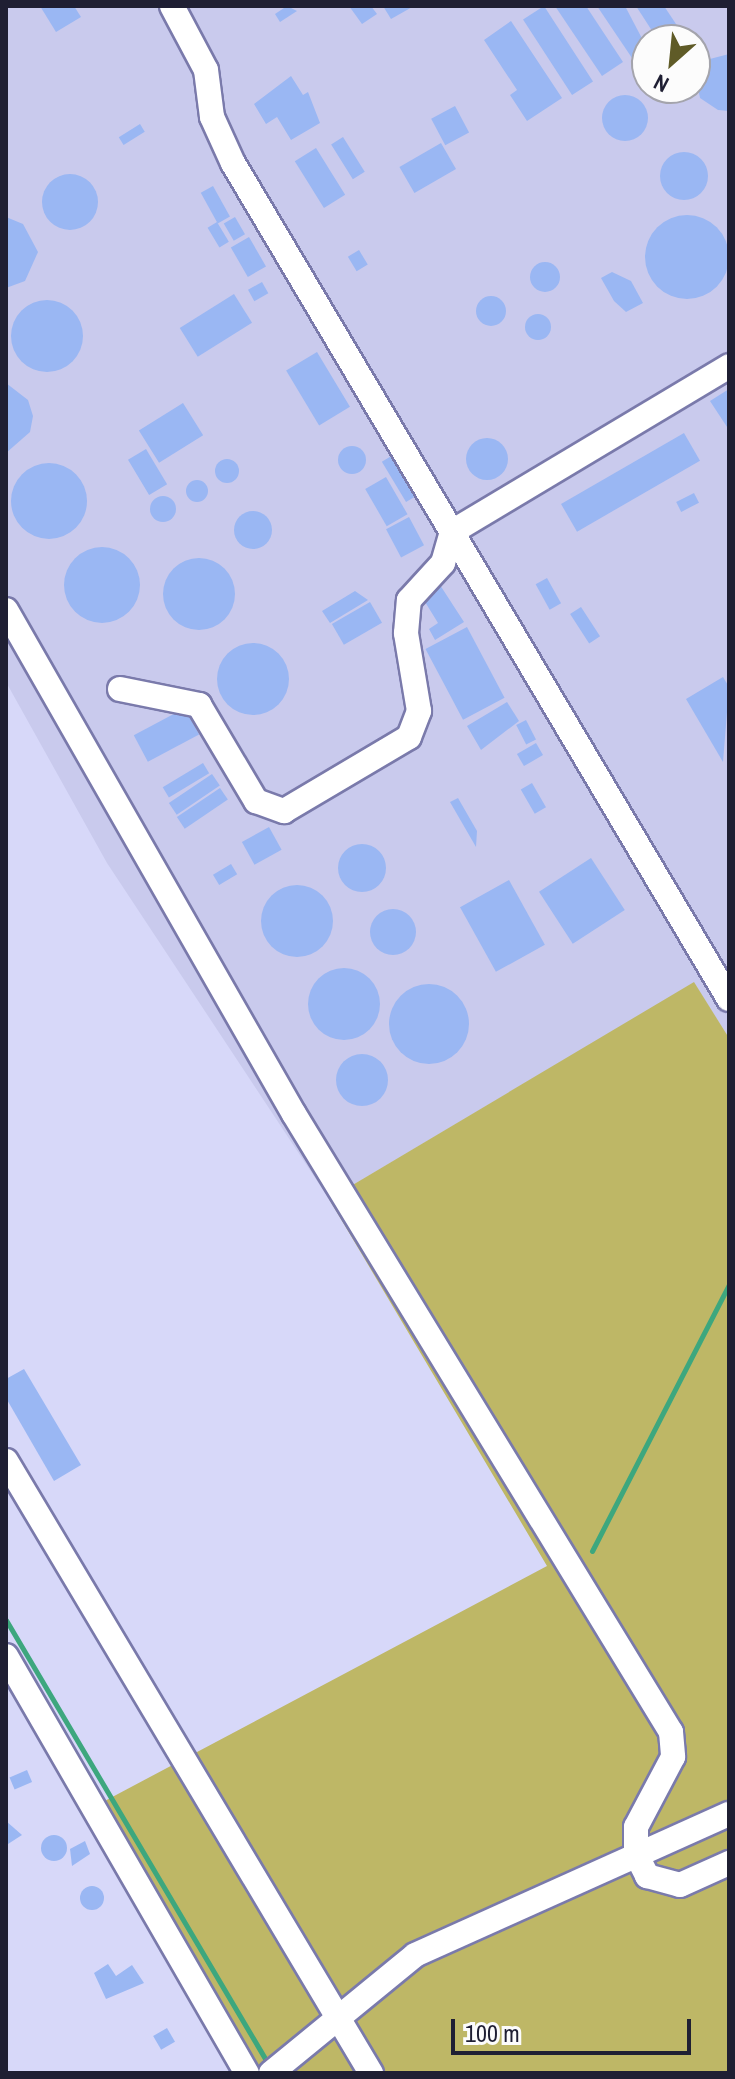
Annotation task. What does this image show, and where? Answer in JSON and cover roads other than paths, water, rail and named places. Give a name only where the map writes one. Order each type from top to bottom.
[{"type":"street","points":[[172,6],[206,70],[212,117],[233,163],[729,999]]},
{"type":"street","points":[[120,689],[199,705],[256,801],[284,811],[409,737],[419,711],[406,633],[409,600],[443,563],[452,532],[729,366]]},
{"type":"street","points":[[6,610],[294,1114],[671,1732],[673,1757],[636,1827],[636,1854],[647,1876],[667,1887],[729,1863]]},
{"type":"street","points":[[6,1461],[371,2073]]},
{"type":"street","points":[[6,1656],[17,1696],[247,2073]]},
{"type":"street","points":[[276,2068],[336,2016],[415,1955],[729,1814]]},
{"type":"waterway","points":[[592,1551],[729,1284]]},
{"type":"waterway","points":[[6,1620],[270,2067]]}]
